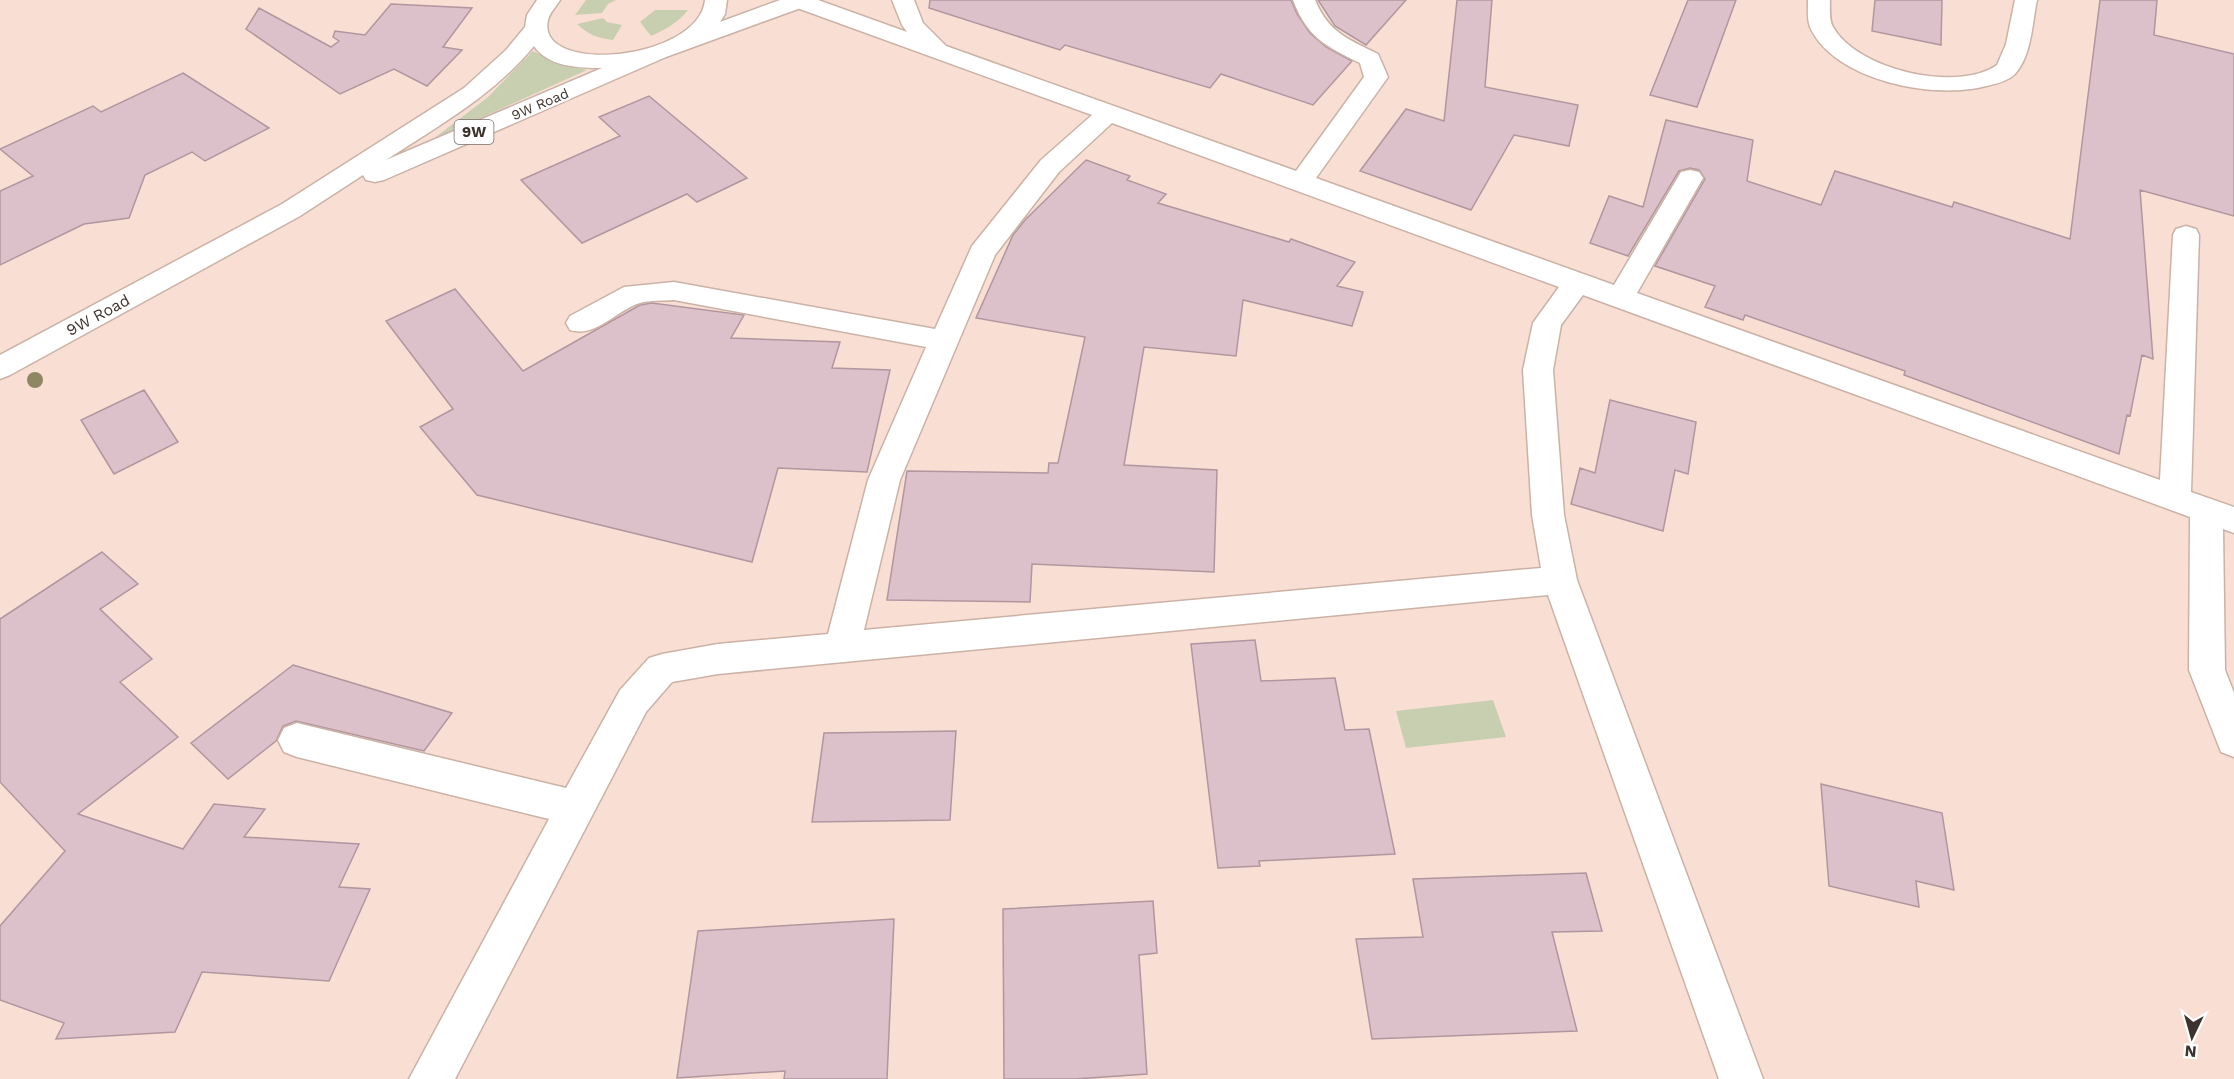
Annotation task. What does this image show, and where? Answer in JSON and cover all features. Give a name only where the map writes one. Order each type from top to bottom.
[{"type":"street","name":"9W Road","points":[[536,28],[543,43],[562,55],[575,59],[606,62],[664,52],[697,34],[705,26],[715,9],[716,0]]},
{"type":"street","name":"9W Road","points":[[291,210],[664,52],[799,0]]},
{"type":"street","points":[[799,0],[2205,509]]},
{"type":"street","points":[[903,0],[913,25],[938,51]]},
{"type":"street","points":[[1300,183],[1376,77],[1370,59],[1324,34],[1311,21],[1304,0]]},
{"type":"street","points":[[1819,0],[1822,29],[1833,43],[1852,57],[1876,69],[1904,78],[1937,84],[1967,84],[1991,78],[2007,67],[2013,53],[2026,0]]},
{"type":"street","name":"9W Road","points":[[0,368],[291,210],[472,93],[514,55],[536,28],[539,12],[547,1]]},
{"type":"street","points":[[842,648],[884,480],[942,340],[982,252],[1050,166],[1109,113]]},
{"type":"street","points":[[1620,298],[1690,178]]},
{"type":"street","points":[[2186,235],[2205,509],[2207,670],[2234,740]]},
{"type":"street","points":[[1578,283],[1547,323],[1538,370],[1548,514],[1560,580],[1741,1079]]},
{"type":"street","points":[[580,322],[634,294],[674,291],[942,340]]},
{"type":"street","points":[[431,1079],[633,700],[662,669],[718,659],[1560,580]]},
{"type":"street","points":[[297,740],[575,808]]},
{"type":"green space","points":[[586,0],[616,0],[608,4],[602,13],[575,15]]},
{"type":"green space","points":[[655,10],[688,10],[680,19],[651,36],[640,22]]},
{"type":"green space","points":[[603,18],[607,22],[622,25],[613,40],[585,31],[577,24]]},
{"type":"green space","points":[[533,51],[560,64],[587,70],[432,140],[488,97]]},
{"type":"green space","points":[[1493,700],[1506,737],[1406,748],[1396,711]]},
{"type":"building","points":[[930,0],[1291,0],[1310,33],[1326,47],[1352,61],[1313,105],[1221,74],[1210,88],[1065,45],[1060,50],[929,8]]},
{"type":"building","points":[[1318,0],[1406,0],[1366,45],[1335,26]]},
{"type":"building","points":[[1457,0],[1492,0],[1485,87],[1578,105],[1569,146],[1514,135],[1471,210],[1360,171],[1406,109],[1444,121]]},
{"type":"building","points":[[1688,0],[1736,0],[1697,107],[1650,95]]},
{"type":"building","points":[[1875,0],[1942,0],[1941,45],[1872,31]]},
{"type":"building","points":[[2100,0],[2157,0],[2154,35],[2234,54],[2234,216],[2140,190],[2153,359],[2142,355],[2130,416],[2127,415],[2119,454],[1904,375],[1905,371],[1745,315],[1743,320],[1705,307],[1715,286],[1655,266],[1705,179],[1699,170],[1690,168],[1679,171],[1628,256],[1590,243],[1609,196],[1643,207],[1666,120],[1753,140],[1747,181],[1821,205],[1835,171],[1952,207],[1954,202],[2070,239]]},
{"type":"building","points":[[391,4],[472,8],[443,47],[462,50],[427,86],[394,69],[340,94],[246,29],[259,8],[331,47],[339,41],[333,37],[335,31],[365,35]]},
{"type":"building","points":[[183,73],[269,128],[205,161],[192,152],[145,175],[129,218],[84,224],[0,265],[0,191],[33,176],[0,149],[93,106],[101,112]]},
{"type":"building","points":[[649,96],[747,178],[697,202],[687,194],[582,243],[521,180],[620,136],[599,117]]},
{"type":"building","points":[[1086,160],[1130,176],[1127,180],[1166,194],[1158,203],[1289,242],[1291,239],[1355,262],[1337,286],[1363,292],[1352,326],[1243,300],[1236,356],[1144,347],[1124,465],[1217,470],[1214,572],[1032,564],[1030,602],[887,600],[907,471],[1048,473],[1049,463],[1058,463],[1085,337],[976,318],[1013,235],[1025,220]]},
{"type":"building","points":[[455,289],[523,371],[640,305],[652,303],[744,315],[731,338],[840,342],[832,368],[890,370],[867,472],[778,468],[752,562],[477,495],[420,427],[453,409],[386,321]]},
{"type":"building","points":[[144,390],[178,442],[114,474],[81,420]]},
{"type":"building","points":[[1610,400],[1696,422],[1688,474],[1675,470],[1663,531],[1571,504],[1580,468],[1595,473]]},
{"type":"building","points":[[102,552],[138,584],[100,609],[152,659],[120,682],[178,737],[78,814],[183,849],[214,804],[265,809],[244,837],[359,844],[339,887],[370,889],[329,981],[202,972],[175,1032],[56,1039],[64,1023],[0,1000],[0,926],[65,851],[0,782],[0,619]]},
{"type":"building","points":[[1255,640],[1261,681],[1335,678],[1345,730],[1369,729],[1395,854],[1259,861],[1260,866],[1218,868],[1191,644]]},
{"type":"building","points":[[293,665],[452,713],[424,751],[296,721],[283,726],[276,741],[228,779],[191,743]]},
{"type":"building","points":[[956,731],[950,820],[812,822],[824,733]]},
{"type":"building","points":[[1821,784],[1942,813],[1954,890],[1916,881],[1919,907],[1829,886]]},
{"type":"building","points":[[1586,873],[1602,931],[1552,932],[1577,1031],[1372,1039],[1356,939],[1423,937],[1413,879]]},
{"type":"building","points":[[1153,901],[1157,953],[1139,955],[1147,1074],[1075,1079],[1004,1079],[1003,909]]},
{"type":"building","points":[[894,919],[887,1079],[784,1079],[785,1071],[677,1078],[698,931]]}]
